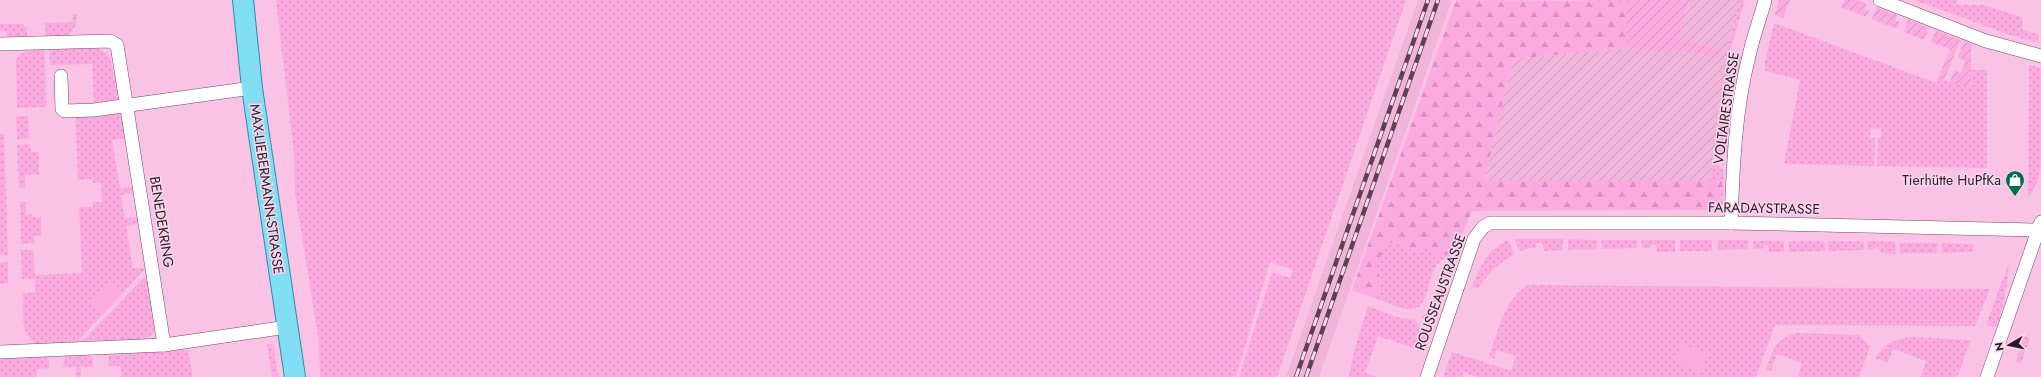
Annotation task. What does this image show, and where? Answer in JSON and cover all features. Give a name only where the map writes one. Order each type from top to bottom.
[{"type":"main road","name":"MAX-LIEBERMANN-STRASSE","points":[[243,0],[252,88],[295,377]]},
{"type":"street","name":"VOLTAIRESTRASSE","points":[[1731,223],[1734,158],[1741,96],[1749,56],[1765,0]]},
{"type":"street","points":[[1880,0],[1986,41],[2041,56]]},
{"type":"street","name":"BENEDEKRING","points":[[0,44],[110,41],[117,45],[164,345]]},
{"type":"street","points":[[61,76],[63,111],[94,110],[252,88]]},
{"type":"street","name":"FARADAYSTRASSE","points":[[1490,223],[1731,223],[2040,226]]},
{"type":"street","name":"ROUSSEAUSTRASSE","points":[[1427,377],[1474,239],[1483,227],[1490,223]]},
{"type":"street","points":[[1987,377],[2040,226]]},
{"type":"street","points":[[0,352],[164,345],[287,328]]},
{"type":"shaded area","points":[[1418,0],[1452,0],[1319,377],[1286,377]]},
{"type":"shaded area","points":[[1689,0],[1740,0],[1725,56],[1730,70],[1715,149],[1713,151],[1711,181],[1484,181],[1513,59],[1627,48],[1672,50],[1679,38]]},
{"type":"green space","points":[[276,0],[1406,0],[1277,377],[1239,377],[1272,272],[1290,278],[1293,270],[1270,262],[1236,377],[320,377],[319,343],[295,193],[294,154]]},
{"type":"green space","points":[[1456,0],[1627,1],[1627,48],[1513,59],[1484,181],[1722,181],[1720,210],[1472,211],[1454,254],[1438,255],[1426,248],[1413,252],[1401,242],[1384,244],[1377,268],[1381,282],[1377,299],[1352,290]]},
{"type":"green space","points":[[1574,0],[1689,0],[1679,38],[1726,52],[1725,56],[1718,58],[1699,53],[1627,48],[1627,2]]},
{"type":"green space","points":[[1740,0],[1745,0],[1730,51],[1742,55],[1735,88],[1727,86],[1730,70],[1725,56]]},
{"type":"green space","points":[[1779,0],[1790,0],[1783,18],[1775,15]]},
{"type":"green space","points":[[1844,0],[1858,0],[1866,3],[1865,9],[1869,11],[1866,17],[1841,7]]},
{"type":"green space","points":[[1914,0],[1957,0],[1957,5],[1983,5],[2022,17],[2022,30],[2038,34],[2038,41],[2035,42],[2010,35]]},
{"type":"green space","points":[[1876,7],[1897,15],[1895,20],[1900,22],[1897,29],[1872,19]]},
{"type":"green space","points":[[73,14],[77,14],[76,23],[68,35],[46,36],[45,23],[73,22]]},
{"type":"green space","points":[[1908,19],[1929,28],[1924,40],[1904,32]]},
{"type":"green space","points":[[1774,23],[1937,83],[1938,78],[1971,87],[1971,70],[1987,70],[1987,168],[1877,166],[1878,138],[1881,138],[1881,129],[1871,128],[1870,138],[1875,138],[1874,166],[1784,164],[1800,80],[1765,71],[1766,66],[1764,66]]},
{"type":"green space","points":[[0,24],[24,24],[24,27],[27,27],[27,36],[7,37],[7,31],[0,32]]},
{"type":"green space","points":[[1936,30],[1960,40],[1944,81],[1938,78],[1950,49],[1931,42]]},
{"type":"green space","points":[[1964,41],[1971,44],[1971,87],[1949,83],[1954,70],[1961,73],[1965,61],[1958,57]]},
{"type":"green space","points":[[98,48],[107,54],[111,60],[119,104],[94,106],[92,64],[50,65],[50,50]]},
{"type":"green space","points":[[32,50],[45,50],[46,107],[17,108],[16,60],[18,56],[25,52]]},
{"type":"green space","points":[[2029,65],[2041,68],[2041,165],[2038,180],[2028,199]]},
{"type":"green space","points":[[1724,99],[1733,102],[1727,152],[1713,152]]},
{"type":"green space","points":[[120,112],[125,138],[112,140],[120,188],[132,187],[133,193],[121,195],[125,219],[138,217],[139,224],[126,226],[133,268],[146,268],[122,294],[109,282],[91,302],[103,314],[77,342],[36,343],[27,334],[24,328],[23,293],[35,292],[35,279],[22,279],[21,250],[33,250],[35,275],[82,273],[79,207],[93,207],[93,202],[102,202],[101,183],[93,183],[92,179],[78,180],[75,114]]},
{"type":"green space","points":[[16,116],[28,116],[29,138],[17,139]]},
{"type":"green space","points":[[0,134],[4,134],[8,255],[0,255]]},
{"type":"green space","points":[[30,144],[31,152],[39,152],[39,174],[25,175],[25,188],[19,188],[17,145]]},
{"type":"green space","points":[[1712,161],[1724,171],[1723,202],[1720,210],[1722,181],[1711,181]]},
{"type":"green space","points":[[20,202],[26,202],[26,215],[32,214],[32,217],[41,217],[41,236],[34,236],[34,243],[21,244]]},
{"type":"green space","points":[[1514,239],[1563,239],[1562,250],[1544,251],[1543,245],[1540,242],[1537,243],[1536,247],[1520,251]]},
{"type":"green space","points":[[1568,239],[1597,240],[1597,249],[1568,250]]},
{"type":"green space","points":[[1508,240],[1514,254],[1494,269],[1485,278],[1478,289],[1472,287],[1485,259],[1494,249]]},
{"type":"green space","points":[[1602,240],[1637,240],[1637,248],[1602,249]]},
{"type":"green space","points":[[1642,240],[1675,240],[1675,252],[1657,252],[1656,245],[1653,244],[1649,248],[1642,248]]},
{"type":"green space","points":[[1680,240],[1712,240],[1712,251],[1680,251]]},
{"type":"green space","points":[[1718,240],[1748,240],[1748,249],[1718,250]]},
{"type":"green space","points":[[1753,241],[1784,241],[1784,252],[1769,252],[1768,246],[1765,245],[1762,249],[1753,249]]},
{"type":"green space","points":[[1788,241],[1825,241],[1825,251],[1789,252]]},
{"type":"green space","points":[[1828,241],[1864,241],[1864,250],[1829,251]]},
{"type":"green space","points":[[1867,241],[1895,242],[1896,254],[1881,253],[1878,246],[1874,249],[1868,250]]},
{"type":"green space","points":[[1401,242],[1413,252],[1426,248],[1438,255],[1454,254],[1453,257],[1443,260],[1437,266],[1424,300],[1420,306],[1413,309],[1400,308],[1377,299],[1381,282],[1376,268],[1384,244]]},
{"type":"green space","points":[[1899,243],[1938,243],[1937,253],[1900,253]]},
{"type":"green space","points":[[1942,243],[1973,244],[1973,252],[1942,253]]},
{"type":"green space","points":[[8,262],[8,283],[0,284],[0,263]]},
{"type":"green space","points":[[2009,263],[2002,311],[1997,327],[1986,325]]},
{"type":"green space","points":[[1453,268],[1432,326],[1428,327],[1422,317],[1430,310],[1444,272],[1446,269]]},
{"type":"green space","points":[[147,274],[155,326],[153,334],[145,339],[83,341]]},
{"type":"green space","points":[[109,282],[122,294],[103,314],[91,302]]},
{"type":"green space","points":[[1528,285],[1990,289],[1975,326],[1775,325],[1756,377],[1477,377],[1464,372],[1462,377],[1443,377],[1452,352],[1511,371],[1516,356],[1497,350],[1494,359],[1489,357],[1507,307],[1520,291]]},
{"type":"green space","points":[[1368,306],[1400,318],[1415,320],[1427,340],[1424,346],[1417,349],[1378,336],[1365,373],[1376,377],[1349,377],[1354,351]]},
{"type":"green space","points":[[1797,333],[1859,335],[1870,347],[1859,377],[1798,377],[1802,363],[1777,354],[1771,371],[1766,369],[1773,351],[1779,342],[1790,335]]},
{"type":"green space","points":[[2025,336],[2030,338],[2021,363],[2016,361]]},
{"type":"green space","points":[[1911,337],[1971,340],[1957,377],[1921,377],[1926,361],[1893,349],[1888,363],[1875,358],[1882,349],[1890,343]]},
{"type":"green space","points":[[267,344],[273,344],[278,377],[272,377]]},
{"type":"green space","points":[[1682,344],[1707,353],[1700,372],[1676,362]]},
{"type":"green space","points":[[188,350],[193,377],[121,377],[121,366],[109,366],[108,358],[110,355]]},
{"type":"green space","points":[[90,355],[93,358],[93,367],[81,367],[81,377],[76,377],[76,367],[63,368],[65,356]]},
{"type":"green space","points":[[46,357],[49,359],[49,368],[37,369],[37,377],[0,377],[0,358]]},
{"type":"railway","points":[[1296,377],[1428,0]]},
{"type":"railway","points":[[1306,377],[1438,0]]},
{"type":"place","name":"Tierhütte HuPfKa","points":[[2015,197]]}]
